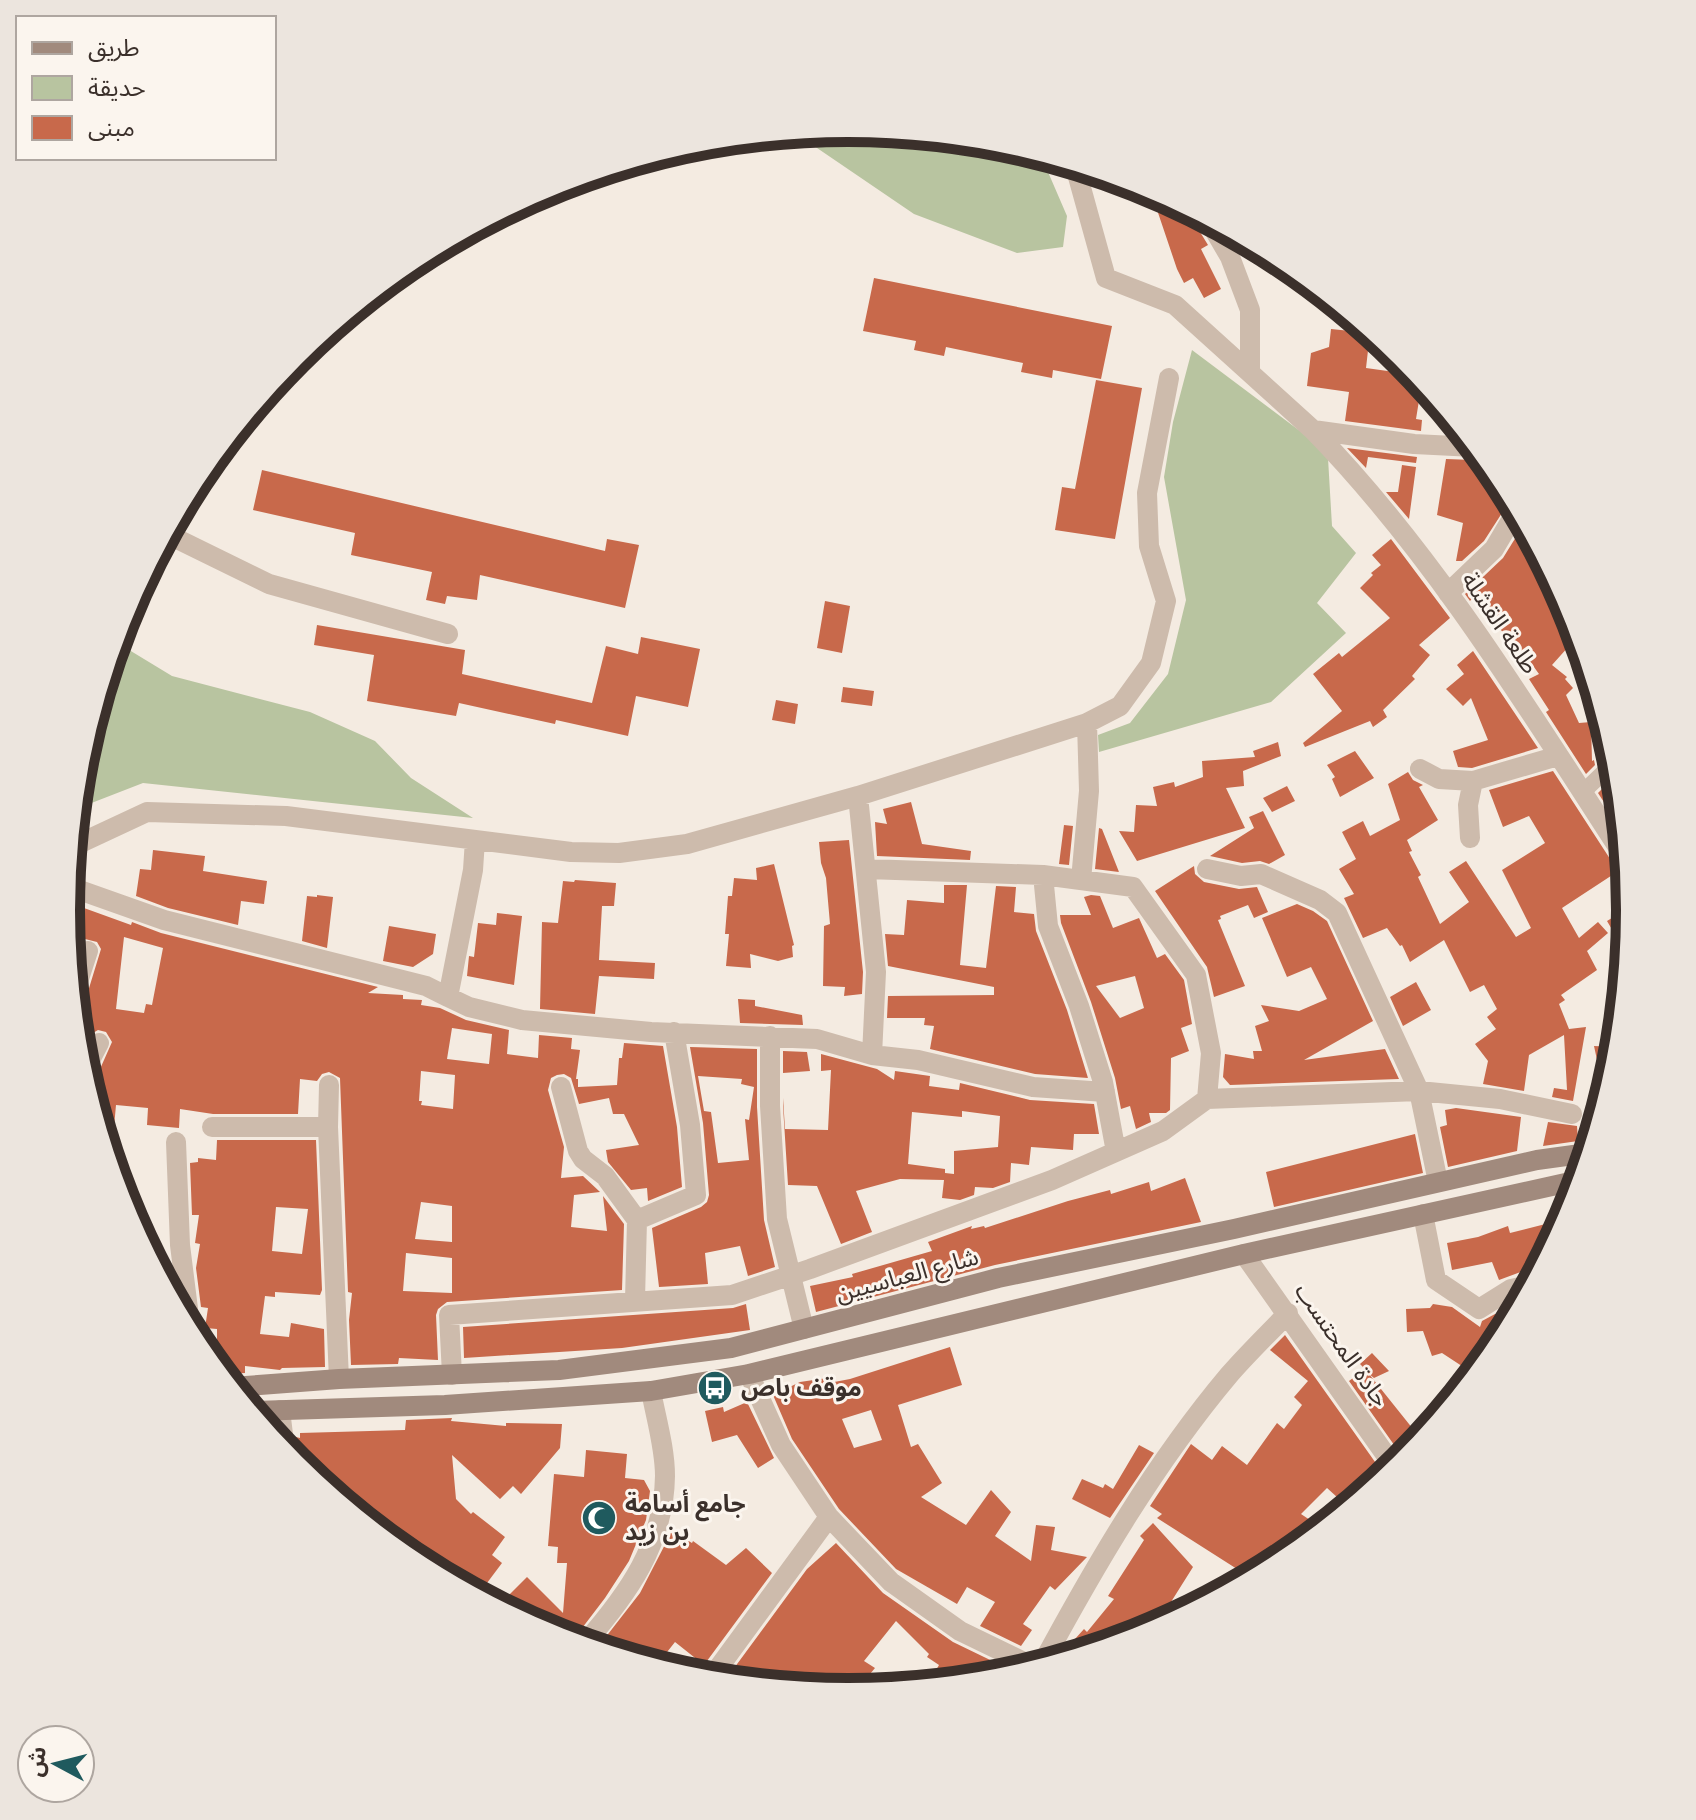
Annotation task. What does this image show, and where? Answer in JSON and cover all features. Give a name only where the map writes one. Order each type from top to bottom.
[{"type":"main road","name":"شارع العباسيين","points":[[246,1386],[559,1370],[731,1348],[998,1278],[1537,1160],[1576,1155]]},
{"type":"main road","points":[[266,1411],[445,1405],[651,1391],[749,1374],[1244,1254],[1566,1183]]},
{"type":"street","name":"طلعة القشلة","points":[[1078,178],[1106,278],[1175,305],[1338,456],[1448,593],[1612,838]]},
{"type":"street","points":[[1219,238],[1230,257],[1250,310],[1250,373]]},
{"type":"street","points":[[84,841],[147,812],[286,816],[571,852],[619,853],[687,844],[858,796],[1087,723],[1120,706],[1151,663],[1166,601],[1149,546],[1147,493],[1169,378]]},
{"type":"street","points":[[1313,430],[1414,444],[1460,446]]},
{"type":"street","points":[[1448,593],[1494,549],[1510,521]]},
{"type":"street","points":[[176,539],[269,584],[448,634]]},
{"type":"street","points":[[1081,880],[1089,791],[1087,723]]},
{"type":"street","points":[[1420,769],[1439,779],[1473,781],[1558,756]]},
{"type":"street","points":[[1582,793],[1603,773]]},
{"type":"street","points":[[1470,838],[1468,805],[1473,781]]},
{"type":"street","points":[[858,796],[876,972],[872,1055]]},
{"type":"street","points":[[448,997],[473,870],[475,840]]},
{"type":"street","points":[[867,869],[1043,875],[1133,887],[1196,975],[1211,1053],[1207,1099]]},
{"type":"street","points":[[1207,869],[1241,876],[1261,874],[1320,900],[1337,913],[1419,1091],[1438,1182]]},
{"type":"street","points":[[1043,875],[1048,926],[1079,1006],[1105,1092],[1116,1152]]},
{"type":"street","points":[[81,891],[164,920],[426,986],[469,1007],[522,1020],[817,1039],[872,1055],[918,1060],[1033,1087],[1105,1092]]},
{"type":"street","points":[[83,967],[88,951]]},
{"type":"street","points":[[637,1220],[696,1195],[690,1125],[674,1032]]},
{"type":"street","points":[[770,1036],[770,1106],[777,1219],[804,1329]]},
{"type":"street","points":[[94,1053],[99,1043]]},
{"type":"street","points":[[329,1085],[328,1127],[339,1379]]},
{"type":"street","points":[[561,1087],[578,1151],[583,1159],[605,1176],[637,1220],[635,1300]]},
{"type":"street","points":[[452,1375],[449,1315],[732,1295],[1052,1180],[1163,1131],[1207,1099],[1419,1091],[1500,1099],[1572,1114]]},
{"type":"street","points":[[212,1127],[328,1127]]},
{"type":"street","points":[[176,1142],[180,1245],[187,1301]]},
{"type":"street","points":[[1423,1214],[1436,1280],[1479,1309],[1516,1288]]},
{"type":"street","name":"جادة المحتسب","points":[[1244,1254],[1387,1457]]},
{"type":"street","points":[[1049,1651],[1079,1595],[1165,1459],[1229,1375],[1288,1313]]},
{"type":"street","points":[[749,1374],[781,1445],[829,1517],[891,1582],[960,1631],[1017,1659]]},
{"type":"street","points":[[593,1634],[617,1607],[636,1576],[662,1517],[665,1473],[651,1391]]},
{"type":"street","points":[[280,1410],[282,1428]]},
{"type":"street","points":[[719,1666],[829,1517]]},
{"type":"green space","points":[[848,142],[948,149],[1046,168],[1067,216],[1063,247],[1017,253],[914,214],[810,144]]},
{"type":"green space","points":[[1192,350],[1304,434],[1328,458],[1332,526],[1356,553],[1317,603],[1346,633],[1271,702],[1099,752],[1098,735],[1130,723],[1168,674],[1186,600],[1164,477],[1173,422]]},
{"type":"green space","points":[[126,648],[172,676],[310,712],[375,741],[411,778],[473,818],[143,783],[88,804],[106,711]]},
{"type":"building","points":[[1156,206],[1197,226],[1208,245],[1201,249],[1221,289],[1204,298],[1193,278],[1184,283]]},
{"type":"building","points":[[874,278],[1112,326],[1101,379],[1053,370],[1052,378],[1021,372],[1023,363],[946,347],[944,356],[914,350],[916,341],[863,331]]},
{"type":"building","points":[[1331,329],[1354,333],[1368,346],[1366,368],[1396,372],[1419,398],[1416,419],[1422,420],[1421,431],[1345,421],[1349,392],[1307,386],[1311,353],[1329,347]]},
{"type":"building","points":[[1096,380],[1142,388],[1115,539],[1055,530],[1062,487],[1075,489]]},
{"type":"building","points":[[1347,448],[1417,457],[1416,463],[1368,457],[1366,468]]},
{"type":"building","points":[[1446,459],[1470,460],[1504,510],[1484,541],[1462,561],[1456,561],[1463,523],[1437,515]]},
{"type":"building","points":[[1402,465],[1416,467],[1409,519],[1386,492],[1398,492]]},
{"type":"building","points":[[262,470],[605,551],[607,539],[639,545],[625,608],[480,575],[477,600],[447,596],[445,604],[426,600],[432,572],[351,555],[355,533],[253,510]]},
{"type":"building","points":[[1518,534],[1558,616],[1569,646],[1552,665],[1567,677],[1565,679],[1573,688],[1566,695],[1579,723],[1591,722],[1592,761],[1595,765],[1586,774],[1546,712],[1549,710],[1529,679],[1539,674],[1526,656],[1497,626],[1495,628],[1474,596],[1470,601],[1465,594],[1503,558]]},
{"type":"building","points":[[1391,539],[1450,618],[1419,645],[1430,655],[1412,676],[1415,679],[1383,710],[1387,717],[1373,727],[1370,721],[1305,747],[1303,743],[1342,711],[1313,674],[1339,653],[1342,657],[1390,618],[1360,588],[1381,565],[1372,555]]},
{"type":"building","points":[[825,601],[850,606],[842,653],[817,648]]},
{"type":"building","points":[[317,625],[465,650],[462,674],[592,703],[606,646],[638,654],[641,637],[700,649],[688,707],[636,696],[628,736],[459,703],[456,716],[367,701],[374,655],[314,645]]},
{"type":"building","points":[[1473,651],[1538,748],[1472,768],[1458,767],[1453,751],[1488,740],[1471,698],[1463,706],[1446,689],[1464,674],[1457,665]]},
{"type":"building","points":[[843,687],[874,691],[872,706],[841,702]]},
{"type":"building","points":[[776,700],[798,704],[795,724],[772,720]]},
{"type":"building","points":[[1278,742],[1281,756],[1243,771],[1244,786],[1226,788],[1245,828],[1137,861],[1119,831],[1134,832],[1136,805],[1157,806],[1153,787],[1174,782],[1175,787],[1203,777],[1202,761],[1255,757],[1253,751]]},
{"type":"building","points":[[1355,751],[1374,778],[1340,797],[1332,779],[1335,777],[1327,765]]},
{"type":"building","points":[[1553,771],[1614,865],[1615,874],[1562,908],[1579,938],[1598,922],[1608,933],[1587,951],[1597,970],[1561,995],[1565,1000],[1559,1004],[1569,1029],[1586,1027],[1573,1101],[1552,1097],[1554,1088],[1567,1090],[1564,1035],[1529,1055],[1524,1091],[1483,1084],[1488,1061],[1475,1044],[1496,1029],[1487,1017],[1497,1009],[1484,985],[1470,992],[1444,940],[1410,962],[1402,945],[1387,928],[1363,938],[1344,898],[1354,894],[1339,869],[1356,859],[1342,832],[1363,821],[1370,836],[1400,820],[1388,784],[1408,772],[1413,780],[1423,785],[1419,787],[1438,820],[1407,840],[1412,851],[1409,852],[1421,875],[1418,877],[1440,924],[1469,902],[1449,872],[1466,861],[1516,937],[1531,928],[1502,870],[1545,843],[1529,816],[1503,827],[1489,790]]},
{"type":"building","points":[[1287,786],[1295,801],[1272,812],[1263,798]]},
{"type":"building","points":[[1605,786],[1609,810],[1598,793]]},
{"type":"building","points":[[911,802],[922,844],[971,851],[970,860],[877,856],[875,822],[887,824],[883,809]]},
{"type":"building","points":[[1263,811],[1285,855],[1269,864],[1260,861],[1242,863],[1210,856],[1254,828],[1249,817]]},
{"type":"building","points":[[1064,825],[1073,826],[1069,865],[1059,864]]},
{"type":"building","points":[[1099,828],[1102,829],[1119,872],[1095,869]]},
{"type":"building","points":[[849,840],[863,972],[862,994],[844,996],[845,987],[823,986],[824,926],[830,924],[819,842]]},
{"type":"building","points":[[153,850],[205,856],[203,871],[267,881],[264,904],[241,901],[238,925],[168,908],[136,896],[140,869],[151,870]]},
{"type":"building","points":[[774,864],[794,945],[793,957],[778,961],[750,954],[751,968],[726,966],[728,896],[732,896],[734,878],[757,880],[756,868]]},
{"type":"building","points":[[1194,866],[1195,874],[1204,882],[1239,889],[1257,887],[1268,912],[1254,918],[1248,905],[1220,916],[1218,920],[1245,986],[1214,997],[1207,967],[1155,891]]},
{"type":"building","points":[[563,881],[616,883],[614,906],[602,906],[599,960],[655,963],[654,979],[599,976],[595,1014],[540,1009],[542,922],[558,923]]},
{"type":"building","points":[[944,885],[967,885],[960,965],[986,968],[996,886],[1016,887],[1014,912],[1034,914],[1036,931],[1067,1010],[1088,1078],[1035,1074],[930,1049],[934,1026],[924,1025],[925,1018],[887,1018],[888,996],[994,995],[994,987],[888,966],[885,934],[904,935],[907,900],[944,903]]},
{"type":"building","points":[[307,896],[333,897],[327,948],[302,941]]},
{"type":"building","points":[[1100,896],[1113,928],[1139,918],[1157,958],[1165,954],[1184,980],[1192,1024],[1181,1028],[1189,1051],[1171,1058],[1170,1110],[1166,1113],[1149,1113],[1151,1122],[1136,1129],[1130,1106],[1121,1109],[1115,1078],[1091,1002],[1061,923],[1060,915],[1091,915],[1084,897]],"holes":[[[1135,976],[1144,1008],[1120,1018],[1096,986]]]},
{"type":"building","points":[[1297,904],[1327,921],[1373,1021],[1304,1060],[1385,1049],[1399,1079],[1230,1085],[1223,1077],[1225,1054],[1254,1059],[1253,1051],[1262,1051],[1255,1026],[1269,1021],[1261,1005],[1299,1011],[1327,999],[1311,967],[1287,977],[1262,918]]},
{"type":"building","points":[[84,908],[131,925],[132,922],[161,933],[378,987],[368,993],[403,995],[403,999],[422,1000],[421,1005],[440,1008],[466,1020],[509,1030],[507,1054],[538,1058],[539,1035],[572,1038],[571,1049],[580,1050],[576,1079],[578,1087],[617,1085],[619,1058],[622,1058],[624,1043],[663,1046],[677,1127],[682,1187],[648,1201],[647,1188],[631,1190],[608,1162],[606,1150],[639,1145],[624,1114],[613,1114],[609,1098],[579,1104],[571,1078],[564,1074],[551,1078],[548,1090],[564,1147],[561,1178],[583,1176],[600,1192],[574,1195],[571,1227],[607,1231],[603,1196],[624,1224],[622,1290],[447,1302],[436,1315],[438,1360],[399,1358],[398,1364],[351,1365],[349,1320],[352,1293],[348,1292],[340,1078],[329,1072],[322,1074],[317,1081],[300,1079],[298,1114],[213,1114],[180,1109],[179,1128],[147,1125],[148,1108],[116,1105],[113,1133],[98,1073],[112,1042],[106,1032],[98,1030],[91,1034],[86,998],[101,949],[97,942],[85,939],[81,942],[80,910]],"holes":[[[124,937],[163,948],[152,1005],[146,1004],[144,1013],[116,1009]],[[452,1028],[492,1034],[489,1064],[447,1059]],[[421,1071],[455,1075],[453,1109],[421,1105]],[[421,1202],[452,1206],[452,1242],[415,1239]],[[406,1253],[452,1258],[452,1293],[403,1291]]]},
{"type":"building","points":[[497,913],[522,916],[514,985],[467,976],[469,956],[474,957],[478,923],[496,925]]},
{"type":"building","points":[[1616,916],[1615,935],[1607,921]]},
{"type":"building","points":[[389,926],[436,934],[433,954],[413,967],[383,961]]},
{"type":"building","points":[[1416,982],[1431,1010],[1403,1026],[1390,997]]},
{"type":"building","points":[[738,999],[755,1000],[755,1006],[802,1015],[803,1025],[740,1023]]},
{"type":"building","points":[[1594,1046],[1603,1046],[1599,1069]]},
{"type":"building","points":[[690,1047],[757,1049],[764,1220],[775,1267],[748,1276],[740,1246],[705,1253],[708,1284],[659,1287],[652,1228],[701,1207],[709,1195],[703,1123]],"holes":[[[698,1076],[742,1079],[741,1084],[754,1087],[749,1120],[745,1119],[749,1160],[718,1163],[711,1112],[704,1111]]]},
{"type":"building","points":[[783,1051],[807,1052],[810,1071],[783,1073]]},
{"type":"building","points":[[821,1054],[877,1069],[894,1080],[895,1071],[930,1076],[929,1086],[959,1090],[960,1083],[1030,1100],[1094,1104],[1099,1134],[1074,1134],[1073,1150],[1031,1147],[1029,1165],[1011,1163],[1010,1182],[993,1188],[975,1187],[974,1195],[960,1200],[942,1198],[944,1180],[900,1179],[856,1191],[872,1232],[841,1244],[817,1186],[788,1185],[783,1098],[785,1129],[828,1130],[831,1070],[821,1071]],"holes":[[[962,1111],[1000,1116],[998,1147],[954,1151],[954,1174],[945,1173],[945,1169],[908,1164],[912,1112],[962,1117]]]},
{"type":"building","points":[[1456,1108],[1521,1117],[1517,1151],[1448,1167],[1440,1127],[1447,1125],[1445,1110]]},
{"type":"building","points":[[1548,1122],[1577,1126],[1578,1141],[1543,1146]]},
{"type":"building","points":[[1415,1134],[1423,1173],[1274,1207],[1266,1172]]},
{"type":"building","points":[[217,1140],[316,1140],[322,1290],[320,1295],[275,1292],[275,1297],[265,1296],[260,1334],[289,1337],[291,1323],[324,1329],[325,1367],[280,1370],[245,1366],[245,1373],[236,1374],[217,1348],[217,1329],[205,1328],[208,1308],[201,1307],[196,1268],[200,1244],[195,1243],[199,1215],[192,1215],[190,1163],[198,1162],[198,1158],[216,1160]],"holes":[[[276,1207],[308,1209],[302,1254],[272,1251]]]},
{"type":"building","points":[[1185,1178],[1201,1222],[995,1265],[816,1312],[810,1286],[853,1277],[852,1274],[932,1251],[928,1242],[972,1226],[971,1229],[985,1228],[1068,1201],[1110,1190],[1111,1194],[1149,1182],[1151,1191]]},
{"type":"building","points":[[1549,1223],[1526,1270],[1499,1280],[1492,1262],[1452,1270],[1447,1243],[1478,1237],[1508,1226],[1510,1233]]},
{"type":"building","points":[[746,1304],[750,1330],[622,1348],[464,1358],[463,1327],[733,1308]]},
{"type":"building","points":[[1433,1304],[1452,1307],[1480,1327],[1482,1321],[1495,1314],[1500,1316],[1464,1368],[1442,1353],[1432,1356],[1423,1331],[1407,1332],[1406,1309],[1430,1308]]},
{"type":"building","points":[[1285,1335],[1377,1465],[1339,1499],[1327,1488],[1301,1514],[1312,1522],[1239,1571],[1157,1518],[1162,1514],[1150,1506],[1191,1444],[1212,1460],[1222,1446],[1247,1465],[1277,1423],[1284,1429],[1302,1405],[1294,1397],[1308,1381],[1270,1350]]},
{"type":"building","points":[[950,1347],[962,1385],[898,1405],[911,1447],[918,1444],[942,1483],[921,1497],[966,1525],[991,1490],[1011,1512],[995,1536],[1031,1561],[1036,1525],[1055,1527],[1051,1550],[1087,1557],[1055,1590],[1050,1586],[1023,1624],[1032,1630],[1021,1646],[980,1626],[995,1602],[967,1587],[957,1604],[896,1569],[839,1509],[792,1439],[773,1395],[800,1382],[827,1378],[829,1383]],"holes":[[[871,1410],[882,1440],[854,1448],[842,1419]]]},
{"type":"building","points":[[1372,1353],[1389,1371],[1374,1378],[1369,1374],[1413,1429],[1396,1448],[1349,1381],[1365,1369],[1360,1364]]},
{"type":"building","points":[[747,1402],[774,1458],[758,1468],[737,1435],[712,1442],[705,1411],[723,1407],[724,1412]]},
{"type":"building","points":[[452,1418],[451,1421],[506,1426],[506,1423],[562,1424],[560,1448],[521,1494],[513,1486],[500,1499],[452,1455],[456,1499],[471,1514],[473,1512],[505,1537],[492,1555],[502,1563],[485,1586],[421,1549],[380,1519],[296,1444],[296,1437],[300,1438],[300,1433],[405,1430],[406,1420]]},
{"type":"building","points":[[1139,1445],[1154,1453],[1110,1518],[1072,1499],[1082,1479],[1113,1489]]},
{"type":"building","name":"جامع أسامة بن زيد","points":[[586,1450],[627,1454],[625,1478],[644,1480],[650,1491],[646,1520],[629,1561],[581,1630],[506,1598],[527,1577],[563,1613],[567,1563],[557,1563],[558,1547],[548,1546],[554,1474],[584,1477]]},
{"type":"building","points":[[1153,1523],[1193,1567],[1167,1609],[1070,1645],[1084,1629],[1087,1632],[1114,1599],[1108,1596],[1144,1540],[1140,1536]]},
{"type":"building","points":[[672,1531],[693,1541],[726,1565],[746,1548],[772,1573],[705,1664],[675,1642],[664,1655],[605,1638],[640,1593]]},
{"type":"building","points":[[836,1543],[883,1593],[953,1642],[997,1663],[935,1672],[939,1665],[927,1657],[929,1654],[896,1621],[864,1661],[875,1668],[870,1674],[874,1677],[798,1676],[734,1669],[807,1569]]},
{"type":"place","name":"موقف باص","points":[[715,1388]]},
{"type":"place","name":"جامع أسامة بن زيد","points":[[599,1518]]}]
